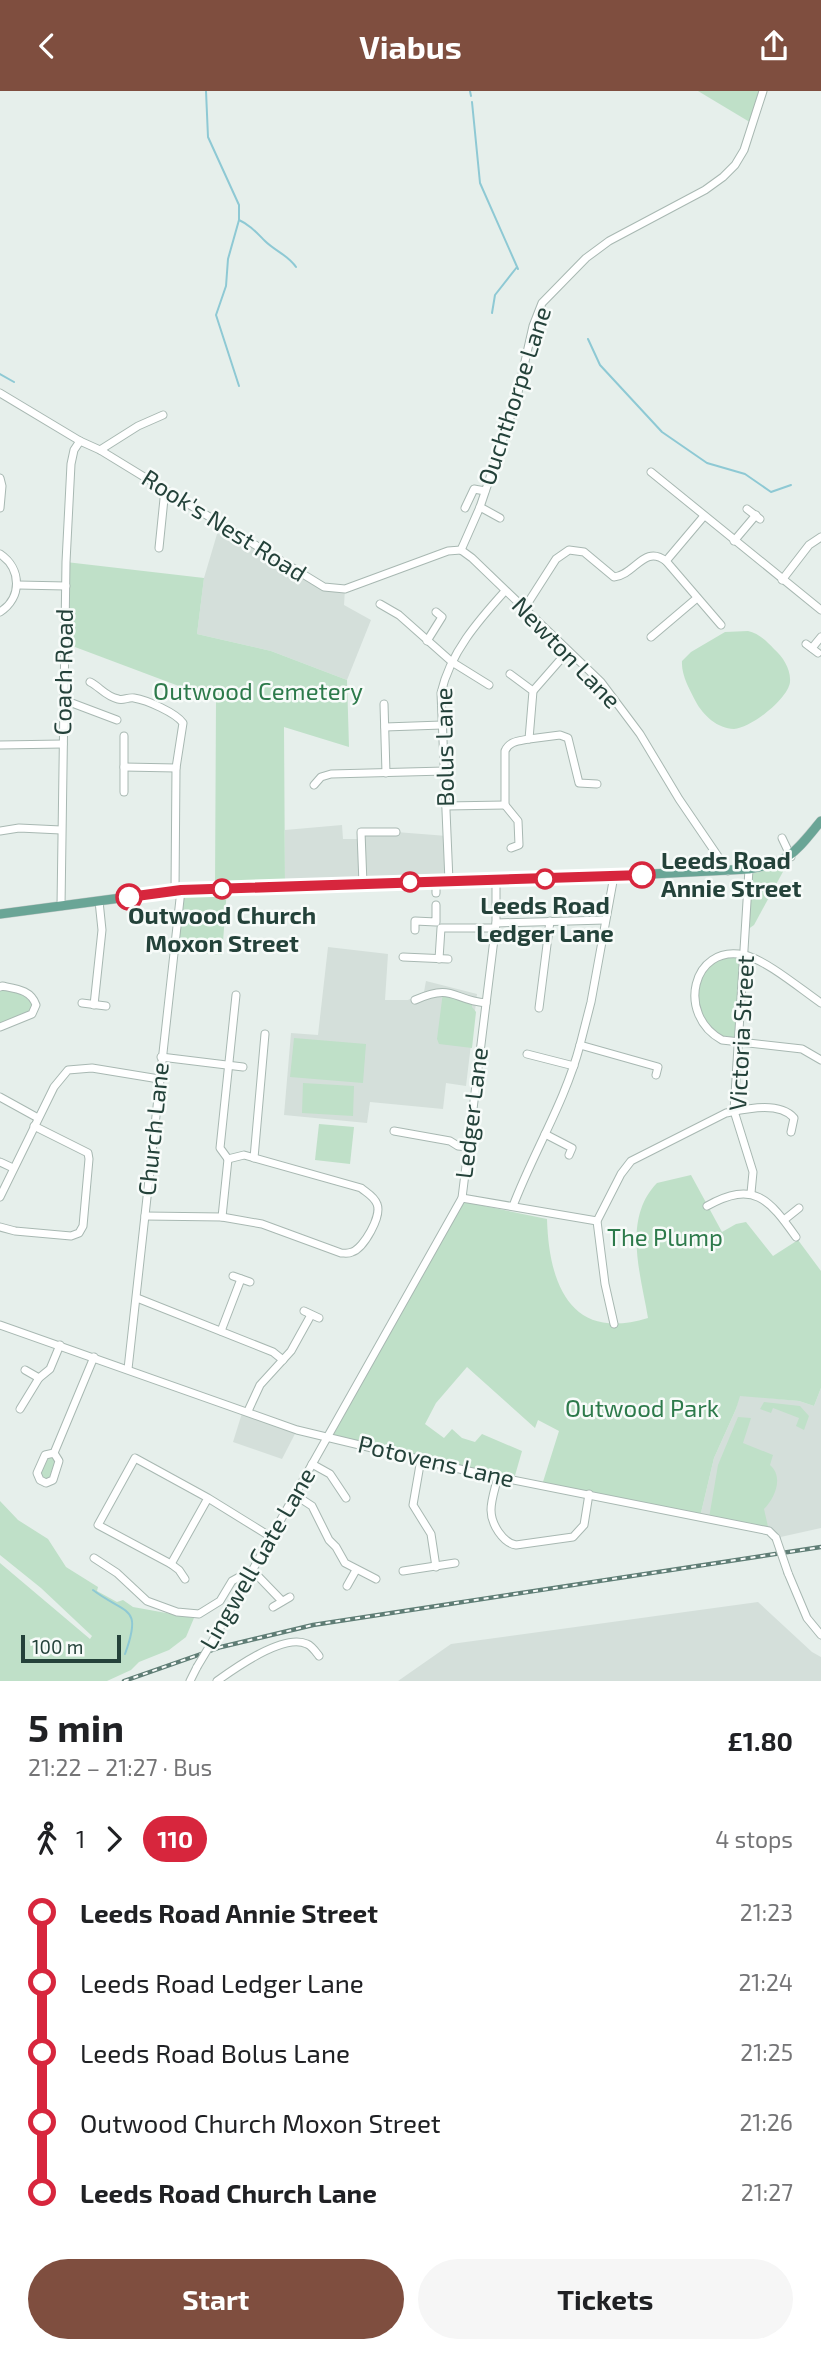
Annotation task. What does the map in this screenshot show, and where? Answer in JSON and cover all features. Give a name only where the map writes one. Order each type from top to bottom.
[{"type":"main road","points":[[0,913],[178,890],[749,869],[791,856],[821,821]]},
{"type":"street","name":"Ouchthorpe Lane","points":[[461,550],[480,506],[522,383],[533,326],[548,294],[586,258],[609,241],[705,190],[723,177],[735,165],[744,150],[763,91]]},
{"type":"street","name":"Rook's Nest Road","points":[[0,393],[165,489],[316,583],[333,589],[356,586],[448,551],[461,550]]},
{"type":"street","points":[[100,450],[138,426],[163,415]]},
{"type":"street","name":"Coach Road","points":[[61,906],[66,586],[71,464],[74,450],[80,441]]},
{"type":"street","points":[[651,472],[821,610]]},
{"type":"street","points":[[0,478],[0,508]]},
{"type":"street","points":[[159,548],[165,489]]},
{"type":"street","points":[[465,508],[474,489],[485,491]]},
{"type":"street","points":[[480,506],[500,518]]},
{"type":"street","points":[[734,541],[758,517],[747,509]]},
{"type":"street","points":[[666,561],[704,516]]},
{"type":"street","points":[[782,580],[808,545],[821,537]]},
{"type":"street","points":[[524,609],[556,559],[569,549],[584,552],[614,577],[624,575],[652,555],[658,555],[721,625]]},
{"type":"street","name":"Newton Lane","points":[[461,550],[601,682],[640,734],[679,799],[728,871]]},
{"type":"street","points":[[0,554],[12,566],[18,585],[14,598],[0,612]]},
{"type":"street","points":[[18,585],[66,586]]},
{"type":"street","name":"Bolus Lane","points":[[449,881],[441,693],[445,675],[476,623],[505,591]]},
{"type":"street","points":[[651,637],[697,598]]},
{"type":"street","points":[[380,604],[398,615],[452,662],[489,685]]},
{"type":"street","points":[[427,641],[442,617],[436,613]]},
{"type":"street","points":[[812,648],[821,637]]},
{"type":"street","points":[[529,739],[533,691],[568,651]]},
{"type":"street","points":[[510,674],[533,691]]},
{"type":"street","name":"Church Lane","points":[[90,682],[95,684],[99,691],[121,701],[134,698],[178,716],[184,729],[176,768],[178,890],[128,1369]]},
{"type":"street","points":[[64,700],[117,720]]},
{"type":"street","points":[[384,704],[386,773]]},
{"type":"street","points":[[385,727],[442,725]]},
{"type":"street","points":[[510,848],[519,845],[518,821],[505,805],[507,746],[529,739],[560,735],[568,738],[579,783],[597,785]]},
{"type":"street","points":[[124,736],[124,792]]},
{"type":"street","points":[[0,745],[63,744]]},
{"type":"street","points":[[124,767],[176,768]]},
{"type":"street","points":[[314,785],[321,777],[331,774],[445,771]]},
{"type":"street","points":[[446,806],[505,805]]},
{"type":"street","points":[[0,831],[19,828],[61,830]]},
{"type":"street","points":[[363,884],[361,832],[396,832]]},
{"type":"street","points":[[782,838],[791,856]]},
{"type":"street","name":"Victoria Street","points":[[749,869],[734,1111],[753,1172],[751,1193]]},
{"type":"street","points":[[513,1206],[528,1166],[574,1066],[591,1002],[614,876]]},
{"type":"street","name":"Ledger Lane","points":[[327,1437],[462,1198],[495,926],[496,880]]},
{"type":"street","points":[[436,882],[436,893]]},
{"type":"street","points":[[94,1005],[102,930],[99,901]]},
{"type":"street","points":[[415,930],[415,921],[436,922],[436,905]]},
{"type":"street","points":[[439,959],[441,928],[605,920]]},
{"type":"street","points":[[539,1008],[550,921]]},
{"type":"street","points":[[821,1003],[745,955],[727,954],[714,959],[704,967],[697,979],[694,994],[695,1009],[702,1023],[711,1034],[722,1040],[802,1049],[821,1060]]},
{"type":"street","points":[[403,957],[448,959]]},
{"type":"street","points":[[0,987],[28,992],[37,1005],[33,1014],[0,1027]]},
{"type":"street","points":[[415,1000],[430,993],[451,992],[472,1002],[486,1003]]},
{"type":"street","points":[[222,1217],[228,1160],[220,1148],[236,995]]},
{"type":"street","points":[[82,1003],[106,1006]]},
{"type":"street","points":[[254,1158],[265,1034]]},
{"type":"street","points":[[580,1045],[658,1067],[656,1075]]},
{"type":"street","points":[[527,1054],[574,1066]]},
{"type":"street","points":[[161,1057],[243,1067]]},
{"type":"street","points":[[0,1197],[54,1087],[68,1070],[92,1068],[159,1079]]},
{"type":"street","points":[[0,1097],[38,1118]]},
{"type":"street","points":[[614,1324],[597,1221],[621,1174],[631,1161],[734,1111],[775,1107],[789,1111],[794,1118],[791,1132]]},
{"type":"street","points":[[0,1227],[71,1236],[79,1234],[83,1226],[88,1153],[34,1126]]},
{"type":"street","points":[[394,1131],[468,1147]]},
{"type":"street","points":[[545,1134],[572,1148],[569,1155]]},
{"type":"street","points":[[145,1216],[222,1217],[262,1224],[349,1254],[359,1248],[379,1215],[373,1196],[361,1188],[244,1155],[228,1160]]},
{"type":"street","points":[[0,1162],[13,1168]]},
{"type":"street","points":[[711,1193],[716,1201]]},
{"type":"street","points":[[707,1206],[738,1193],[751,1193],[768,1202],[796,1237]]},
{"type":"street","points":[[462,1198],[597,1221]]},
{"type":"street","points":[[784,1220],[799,1208]]},
{"type":"street","points":[[233,1276],[250,1282]]},
{"type":"street","points":[[221,1331],[241,1279]]},
{"type":"street","points":[[137,1299],[273,1352],[283,1360]]},
{"type":"street","points":[[248,1411],[260,1385],[298,1342],[311,1315]]},
{"type":"street","name":"Potovens Lane","points":[[0,1325],[297,1430],[498,1476],[769,1531],[776,1538],[807,1618],[821,1635]]},
{"type":"street","points":[[20,1409],[40,1378],[50,1369],[60,1345]]},
{"type":"street","points":[[54,1453],[94,1357]]},
{"type":"street","points":[[25,1370],[40,1378]]},
{"type":"street","name":"Lingwell Gate Lane","points":[[190,1681],[327,1437]]},
{"type":"street","points":[[185,1580],[179,1570],[98,1525],[135,1458],[271,1537]]},
{"type":"street","points":[[421,1459],[413,1505],[431,1534],[436,1567]]},
{"type":"street","points":[[312,1464],[330,1474],[345,1498]]},
{"type":"street","points":[[498,1476],[491,1509],[508,1544],[573,1537],[580,1533],[589,1494]]},
{"type":"street","points":[[295,1495],[312,1506],[341,1558],[356,1570],[376,1579]]},
{"type":"street","points":[[171,1565],[208,1498]]},
{"type":"street","points":[[94,1558],[117,1573],[147,1601],[177,1612],[200,1614],[220,1601],[232,1581],[252,1570],[282,1601]]},
{"type":"street","points":[[403,1571],[455,1563]]},
{"type":"street","points":[[347,1586],[356,1570]]},
{"type":"street","points":[[273,1607],[290,1597]]},
{"type":"street","name":"Lingwell Gate Lane","points":[[217,1681],[253,1657],[282,1645],[301,1642],[309,1644],[319,1656]]},
{"type":"shaded area","points":[[220,524],[316,583],[345,589],[344,605],[371,620],[347,680],[271,651],[197,634],[204,578]]},
{"type":"shaded area","points":[[342,825],[343,839],[361,839],[361,832],[447,836],[449,881],[285,887],[285,830]]},
{"type":"shaded area","points":[[328,947],[388,954],[385,1000],[408,1000],[424,992],[426,981],[477,994],[466,1086],[446,1083],[443,1109],[370,1102],[367,1123],[284,1115],[291,1033],[318,1035]]},
{"type":"shaded area","points":[[821,1388],[821,1528],[776,1538],[773,1533],[700,1517],[714,1458],[736,1409],[739,1395],[799,1401],[814,1406]]},
{"type":"shaded area","points":[[243,1410],[297,1430],[282,1459],[233,1442]]},
{"type":"shaded area","points":[[758,1602],[812,1652],[821,1657],[821,1681],[398,1681],[451,1644]]},
{"type":"green space","points":[[698,91],[763,91],[753,124]]},
{"type":"green space","name":"Outwood Cemetery","points":[[66,562],[204,578],[197,634],[271,651],[347,680],[349,747],[284,727],[285,887],[227,889],[222,955],[174,950],[181,890],[215,888],[216,700],[67,644]]},
{"type":"green space","points":[[748,631],[762,638],[780,656],[788,668],[790,682],[776,704],[750,724],[734,729],[722,727],[699,707],[684,677],[682,661],[691,652],[725,632]]},
{"type":"green space","points":[[791,857],[754,925],[747,930],[749,869]]},
{"type":"green space","points":[[745,955],[737,1042],[711,1034],[695,1009],[697,979],[714,959]]},
{"type":"green space","points":[[0,987],[34,997],[32,1014],[0,1027]]},
{"type":"green space","points":[[443,992],[472,1002],[476,1012],[472,1048],[439,1044],[437,1039]]},
{"type":"green space","points":[[294,1038],[366,1044],[363,1083],[290,1077]]},
{"type":"green space","points":[[303,1083],[354,1086],[353,1116],[302,1113]]},
{"type":"green space","points":[[319,1124],[354,1127],[350,1164],[315,1160]]},
{"type":"green space","name":"Outwood Park","points":[[691,1175],[722,1232],[746,1222],[773,1256],[798,1240],[821,1271],[821,1388],[814,1406],[799,1401],[740,1396],[714,1458],[700,1517],[542,1485],[559,1431],[538,1420],[535,1428],[467,1367],[436,1403],[425,1424],[444,1438],[452,1429],[462,1438],[475,1442],[482,1434],[522,1451],[514,1479],[327,1437],[457,1205],[465,1202],[547,1219],[553,1266],[569,1302],[583,1315],[600,1322],[622,1323],[648,1318],[637,1248],[640,1213],[646,1197],[657,1183]]},
{"type":"green space","points":[[764,1402],[800,1406],[809,1416],[804,1430],[796,1426],[799,1418],[773,1408],[771,1413],[760,1409]]},
{"type":"green space","points":[[738,1417],[751,1418],[743,1443],[773,1455],[770,1465],[777,1475],[776,1487],[772,1499],[764,1509],[769,1531],[709,1518],[718,1465]]},
{"type":"green space","points":[[54,1453],[59,1461],[53,1480],[46,1483],[37,1473],[45,1455]]},
{"type":"green space","points":[[0,1501],[18,1520],[48,1539],[66,1567],[98,1587],[97,1591],[117,1602],[123,1600],[133,1607],[194,1618],[186,1637],[169,1650],[139,1662],[131,1670],[107,1681],[0,1681],[0,1563],[90,1639],[92,1636],[41,1588],[0,1555]]},
{"type":"waterway","points":[[206,91],[208,137],[239,205],[239,220],[228,259],[226,286],[216,315],[239,386]]},
{"type":"waterway","points":[[470,91],[471,96]]},
{"type":"waterway","points":[[472,102],[480,183],[518,269]]},
{"type":"waterway","points":[[239,220],[250,226],[296,267]]},
{"type":"waterway","points":[[492,313],[495,295],[517,267]]},
{"type":"waterway","points":[[588,339],[600,365],[662,432],[707,463],[745,474],[771,492],[791,485]]},
{"type":"waterway","points":[[0,374],[14,382]]},
{"type":"waterway","points":[[93,1590],[128,1613],[132,1627],[125,1654]]},
{"type":"railway","points":[[124,1681],[221,1647],[313,1625],[821,1547]]},
{"type":"bus line","name":"110","points":[[129,897],[181,890],[642,875]]},
{"type":"place","name":"Leeds Road Annie Street","points":[[642,875]]},
{"type":"place","name":"Leeds Road Ledger Lane","points":[[545,879]]},
{"type":"place","name":"Outwood Church Moxon Street","points":[[222,889]]},
{"type":"park label","name":"The Plump","points":[[665,1238]]}]
